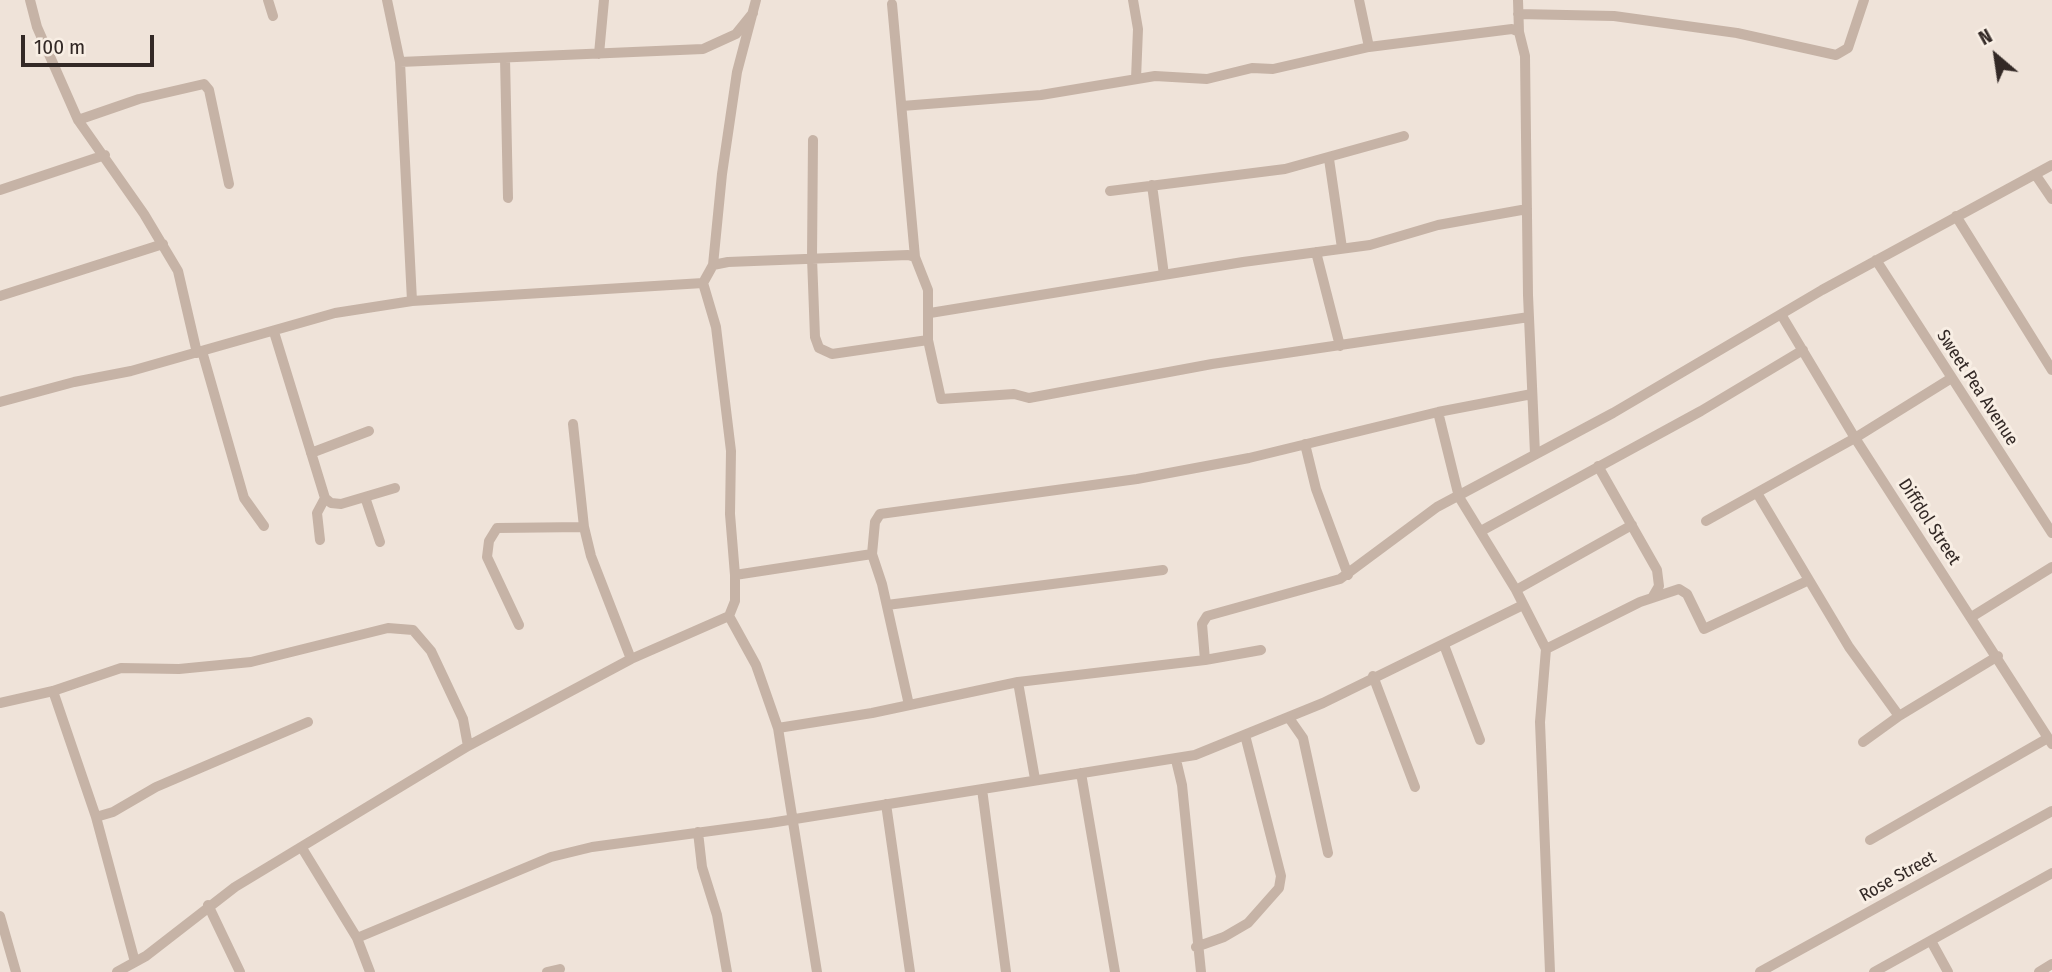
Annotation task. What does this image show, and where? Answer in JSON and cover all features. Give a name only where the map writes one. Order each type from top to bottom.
[{"type":"street","points":[[30,0],[37,27],[78,120],[105,155],[178,271],[199,352],[244,498],[264,526]]},
{"type":"street","points":[[268,0],[273,16]]},
{"type":"street","points":[[387,0],[400,62],[411,301]]},
{"type":"street","points":[[598,54],[604,0]]},
{"type":"street","points":[[117,972],[135,962],[208,905],[468,746],[631,659],[729,615],[735,601],[730,514],[730,450],[716,327],[703,283],[713,265],[722,174],[737,72],[756,0]]},
{"type":"street","points":[[1133,0],[1138,29],[1136,79]]},
{"type":"street","points":[[1359,0],[1369,47]]},
{"type":"street","points":[[1518,0],[1519,32],[1525,56],[1529,317],[1535,454]]},
{"type":"street","points":[[1518,14],[1614,16],[1737,33],[1836,55],[1848,48],[1864,0]]},
{"type":"street","points":[[892,4],[915,257],[926,279],[930,313],[928,341],[937,393],[941,399],[1009,394],[1029,398],[1212,364],[1529,317]]},
{"type":"street","points":[[400,62],[703,49],[736,34],[753,13]]},
{"type":"street","points":[[902,106],[1041,95],[1163,75],[1207,79],[1252,68],[1273,69],[1369,47],[1512,29],[1519,32]]},
{"type":"street","points":[[505,58],[508,198]]},
{"type":"street","points":[[78,120],[139,99],[204,84],[209,90],[229,184]]},
{"type":"street","points":[[1110,191],[1286,169],[1404,136]]},
{"type":"street","points":[[813,140],[811,258],[815,337],[820,348],[832,355],[928,341]]},
{"type":"street","points":[[0,190],[105,155]]},
{"type":"street","points":[[1329,159],[1342,248]]},
{"type":"street","points":[[1205,660],[1202,624],[1208,616],[1348,575],[1420,517],[1613,413],[1876,260],[2052,165]]},
{"type":"street","points":[[2035,174],[2052,199]]},
{"type":"street","points":[[1152,186],[1164,275]]},
{"type":"street","points":[[930,313],[1164,275],[1370,246],[1438,225],[1527,209]]},
{"type":"street","points":[[1956,216],[2052,370]]},
{"type":"street","points":[[0,296],[163,244]]},
{"type":"street","points":[[1316,252],[1340,346]]},
{"type":"street","points":[[713,265],[908,254],[915,257]]},
{"type":"street","name":"Sweet Pea Avenue","points":[[1876,260],[1950,379],[2052,533]]},
{"type":"street","points":[[0,402],[199,352],[335,313],[411,301],[703,283]]},
{"type":"street","name":"Diffdol Street","points":[[1782,316],[1856,438],[2050,741]]},
{"type":"street","points":[[274,332],[325,498],[331,503],[341,504],[395,488]]},
{"type":"street","points":[[1481,531],[1803,350]]},
{"type":"street","points":[[1706,521],[1856,438],[1950,379]]},
{"type":"street","points":[[909,705],[887,606],[872,554],[875,522],[880,514],[890,510],[1137,479],[1305,444],[1438,412],[1532,394]]},
{"type":"street","points":[[1438,412],[1460,497],[1516,590],[1546,649],[1540,722],[1550,972]]},
{"type":"street","points":[[573,424],[584,527],[597,573],[631,659]]},
{"type":"street","points":[[311,453],[369,431]]},
{"type":"street","points":[[1305,444],[1315,489],[1348,575]]},
{"type":"street","points":[[1598,466],[1660,578],[1652,597]]},
{"type":"street","points":[[1757,493],[1807,581],[1849,647],[1899,716]]},
{"type":"street","points":[[365,497],[380,542]]},
{"type":"street","points":[[320,540],[317,513],[325,498]]},
{"type":"street","points":[[1516,590],[1632,525]]},
{"type":"street","points":[[519,625],[487,557],[489,541],[497,528],[584,527]]},
{"type":"street","points":[[735,575],[872,554]]},
{"type":"street","points":[[1973,617],[2052,567]]},
{"type":"street","points":[[887,606],[1163,570]]},
{"type":"street","points":[[1546,649],[1652,597],[1679,589],[1687,594],[1704,629],[1807,581]]},
{"type":"street","points":[[357,939],[551,857],[592,847],[1176,760],[1289,718],[1523,605]]},
{"type":"street","points":[[729,615],[756,666],[778,728],[817,972]]},
{"type":"street","points":[[0,703],[53,691],[121,668],[179,669],[251,662],[388,628],[413,630],[431,651],[453,693],[463,719],[468,746]]},
{"type":"street","points":[[1444,645],[1480,740]]},
{"type":"street","points":[[778,728],[1018,682],[1205,660],[1261,650]]},
{"type":"street","points":[[1863,743],[1899,716],[1998,656]]},
{"type":"street","points":[[1373,676],[1415,787]]},
{"type":"street","points":[[1018,682],[1035,779]]},
{"type":"street","points":[[53,691],[96,817],[135,962]]},
{"type":"street","points":[[1289,718],[1303,738],[1328,853]]},
{"type":"street","points":[[96,817],[113,812],[156,788],[308,722]]},
{"type":"street","points":[[1196,947],[1224,937],[1248,923],[1279,888],[1281,876],[1245,735]]},
{"type":"street","points":[[1870,840],[2050,741]]},
{"type":"street","points":[[1176,760],[1182,785],[1196,947],[1201,972]]},
{"type":"street","points":[[1081,773],[1115,972]]},
{"type":"street","points":[[982,789],[1006,972]]},
{"type":"street","points":[[886,804],[910,972]]},
{"type":"street","name":"Rose Street","points":[[1760,972],[2052,811]]},
{"type":"street","points":[[698,832],[702,867],[717,915],[727,972]]},
{"type":"street","points":[[302,848],[357,939],[370,972]]},
{"type":"street","points":[[1874,972],[2052,873]]},
{"type":"street","points":[[208,905],[240,972]]},
{"type":"street","points":[[0,916],[3,939],[16,972]]},
{"type":"street","points":[[1931,940],[1948,972]]},
{"type":"street","points":[[2039,972],[2052,964]]},
{"type":"street","points":[[547,972],[560,969]]}]
